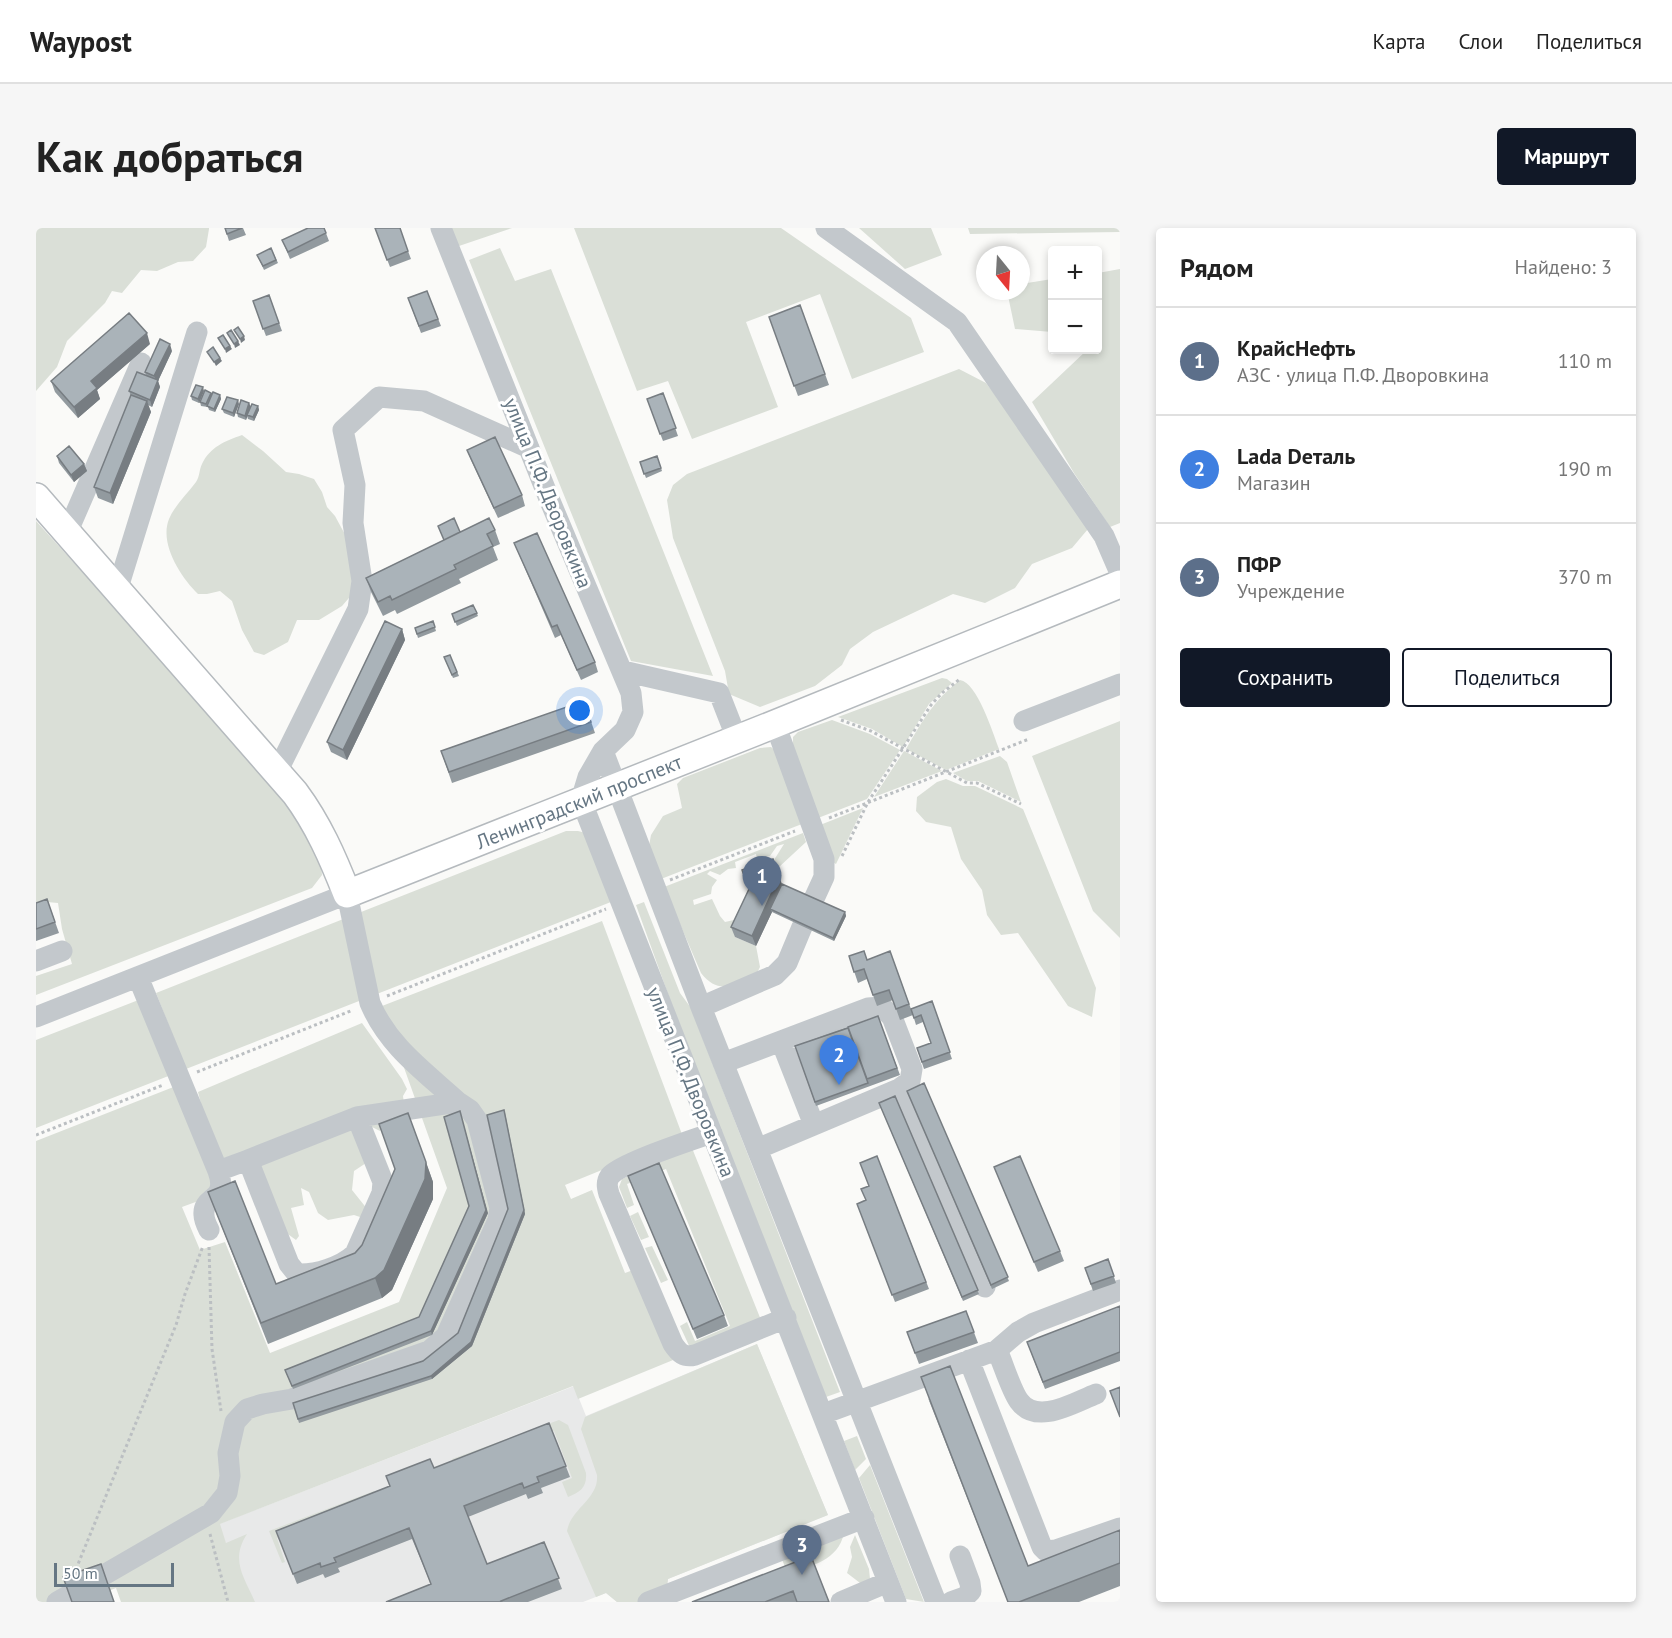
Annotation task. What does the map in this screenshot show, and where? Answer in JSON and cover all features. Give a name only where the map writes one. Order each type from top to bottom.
[{"type":"main road","points":[[36,497],[278,772],[312,816],[327,843],[347,894]]},
{"type":"main road","name":"Ленинградский проспект","points":[[347,894],[1120,584]]},
{"type":"street","name":"улица П.Ф. Дворовкина","points":[[441,228],[631,693],[633,712],[625,730],[603,751],[588,777],[581,801],[896,1602]]},
{"type":"street","points":[[826,228],[957,321],[1104,536],[1120,573]]},
{"type":"street","points":[[117,591],[196,332]]},
{"type":"street","points":[[68,533],[141,363]]},
{"type":"street","points":[[278,772],[358,609],[362,581],[353,522],[355,485],[343,430],[379,397],[424,401],[529,448]]},
{"type":"street","points":[[623,671],[719,693],[737,739]]},
{"type":"street","points":[[1032,728],[1120,684]]},
{"type":"street","points":[[775,724],[824,859],[824,877],[813,901]]},
{"type":"street","name":"улица П.Ф. Дворовкина","points":[[603,751],[701,1007],[936,1602]]},
{"type":"street","points":[[61,1599],[210,1513],[227,1493],[230,1476],[228,1453],[235,1422],[247,1409],[292,1399],[429,1351],[446,1336],[498,1220],[500,1208],[477,1120],[470,1110],[458,1102],[390,1039],[376,1019],[370,1003],[347,894]]},
{"type":"street","name":"Ленинградский проспект","points":[[36,1017],[347,894]]},
{"type":"street","points":[[701,1007],[775,975],[787,963],[802,927]]},
{"type":"street","points":[[36,961],[62,951]]},
{"type":"street","points":[[138,977],[222,1184],[220,1192],[206,1205],[203,1214],[209,1230]]},
{"type":"street","points":[[723,1063],[867,1008],[882,1007],[892,1017],[912,1069],[910,1081],[900,1089],[757,1149]]},
{"type":"street","points":[[781,1041],[814,1125]]},
{"type":"street","points":[[900,1089],[985,1287]]},
{"type":"street","points":[[218,1171],[357,1117],[458,1102]]},
{"type":"street","points":[[248,1160],[289,1264],[297,1274],[311,1275],[348,1261],[355,1254],[382,1193],[383,1182],[357,1117]]},
{"type":"street","points":[[712,1133],[622,1167],[608,1178],[609,1194],[674,1344],[682,1355],[695,1355],[786,1318]]},
{"type":"street","points":[[823,1414],[998,1350],[1018,1332],[1034,1323],[1120,1290]]},
{"type":"street","points":[[998,1350],[1018,1401],[1027,1410],[1041,1413],[1096,1394]]},
{"type":"street","points":[[969,1360],[1042,1547],[1046,1551],[1056,1550],[1120,1528]]},
{"type":"street","points":[[648,1602],[864,1518]]},
{"type":"street","points":[[951,1602],[965,1597],[971,1591],[960,1556]]},
{"type":"street","points":[[841,1602],[888,1582]]},
{"type":"path","points":[[841,858],[868,802],[931,705],[960,679]]},
{"type":"path","points":[[834,718],[871,731],[967,783],[977,783],[1021,804]]},
{"type":"path","points":[[656,887],[946,772],[1032,728]]},
{"type":"path","points":[[36,1135],[620,903]]},
{"type":"path","points":[[209,1230],[212,1348],[222,1414]]},
{"type":"path","points":[[61,1599],[176,1325],[209,1230]]},
{"type":"path","points":[[205,1517],[228,1602]]},
{"type":"shaded area","points":[[36,228],[209,229],[206,247],[193,261],[178,262],[157,271],[141,270],[122,293],[112,291],[105,303],[67,341],[57,367],[36,391]]},
{"type":"shaded area","points":[[449,228],[512,228],[456,247]]},
{"type":"shaded area","points":[[574,228],[781,228],[911,318],[924,352],[852,379],[820,294],[746,322],[778,407],[692,439],[668,381],[637,391]]},
{"type":"shaded area","points":[[859,228],[931,228],[942,255],[905,269]]},
{"type":"shaded area","points":[[968,228],[1120,228],[1120,232],[970,234]]},
{"type":"shaded area","points":[[500,248],[515,281],[551,269],[713,676],[631,661],[469,260]]},
{"type":"shaded area","points":[[1120,269],[1120,523],[1110,527],[1074,473],[1032,402],[1083,354],[1102,354],[1102,272]]},
{"type":"shaded area","points":[[1048,280],[1048,332],[1015,329],[1009,300],[1030,300],[1030,283]]},
{"type":"shaded area","points":[[959,369],[986,383],[1064,485],[1088,529],[1072,548],[1032,564],[1015,588],[985,603],[953,594],[873,632],[850,649],[842,665],[815,686],[760,707],[729,694],[725,671],[673,538],[667,500],[673,485],[687,474]]},
{"type":"shaded area","points":[[242,435],[286,472],[314,479],[327,507],[335,516],[348,540],[355,591],[342,606],[319,620],[297,620],[288,642],[264,655],[254,652],[242,630],[232,601],[220,591],[198,594],[191,587],[173,560],[167,539],[169,519],[196,482],[205,458],[219,445]]},
{"type":"shaded area","points":[[36,521],[196,697],[301,819],[321,863],[322,875],[312,888],[36,995],[36,976],[72,964],[62,929],[58,903],[47,902],[36,905]]},
{"type":"shaded area","points":[[942,678],[952,683],[929,704],[903,747],[872,729],[838,717]]},
{"type":"shaded area","points":[[960,680],[972,689],[978,698],[999,749],[946,770],[906,749],[936,703]]},
{"type":"shaded area","points":[[832,720],[870,734],[900,750],[867,799],[818,818],[793,746],[793,737],[798,732]]},
{"type":"shaded area","points":[[1120,721],[1120,938],[1093,911],[1032,756]]},
{"type":"shaded area","points":[[771,747],[779,754],[802,824],[661,879],[649,846],[651,835],[663,816],[682,808],[677,784],[683,778],[760,748]]},
{"type":"shaded area","points":[[904,751],[942,771],[874,797]]},
{"type":"shaded area","points":[[1000,756],[1007,762],[1021,802],[978,781],[967,781],[953,773]]},
{"type":"shaded area","points":[[946,779],[963,786],[975,786],[1023,809],[1096,988],[1092,1017],[1068,1006],[1018,933],[1001,935],[987,915],[982,890],[961,859],[951,827],[926,822],[916,811],[917,797],[937,782]]},
{"type":"shaded area","points":[[863,808],[836,864],[831,861],[820,825]]},
{"type":"shaded area","points":[[566,831],[586,833],[616,900],[186,1069],[156,993]]},
{"type":"shaded area","points":[[803,833],[806,842],[779,867],[774,860],[784,844],[777,846],[770,856],[757,859],[756,854],[735,862],[736,868],[728,869],[720,875],[710,871],[707,874],[717,880],[712,887],[711,894],[693,900],[694,905],[712,899],[725,922],[734,920],[735,937],[756,946],[760,967],[755,977],[740,983],[720,986],[707,980],[701,973],[664,887]]},
{"type":"shaded area","points":[[644,902],[680,993],[691,1008],[840,1392],[826,1397],[672,1005],[636,905]]},
{"type":"shaded area","points":[[602,921],[683,1137],[565,1185],[571,1199],[592,1190],[625,1273],[636,1269],[678,1358],[578,1399],[573,1386],[220,1524],[226,1543],[247,1534],[242,1543],[239,1560],[243,1576],[255,1602],[121,1602],[116,1588],[79,1602],[36,1602],[36,1141],[176,1086],[220,1193],[182,1207],[200,1250],[225,1242],[270,1353],[399,1302],[447,1188],[382,1006]]},
{"type":"shaded area","points":[[141,999],[171,1075],[36,1128],[36,1040]]},
{"type":"shaded area","points":[[362,1023],[402,1079],[407,1089],[403,1096],[404,1104],[384,1121],[380,1131],[372,1127],[372,1159],[354,1171],[352,1190],[368,1210],[360,1217],[354,1215],[328,1220],[318,1213],[309,1192],[301,1188],[304,1205],[291,1208],[299,1236],[296,1240],[285,1232],[250,1151],[221,1159],[210,1139],[198,1092]]},
{"type":"shaded area","points":[[692,1148],[761,1320],[691,1350],[680,1326],[687,1322],[695,1341],[730,1326],[666,1169],[627,1184],[634,1205],[627,1208],[619,1187],[622,1179]]},
{"type":"shaded area","points":[[638,1212],[649,1237],[641,1240],[630,1216]]},
{"type":"shaded area","points":[[652,1246],[668,1280],[661,1283],[645,1248]]},
{"type":"shaded area","points":[[757,1344],[828,1515],[668,1579],[666,1594],[617,1602],[606,1593],[583,1602],[246,1602],[219,1524],[574,1386],[586,1416]]},
{"type":"shaded area","points":[[757,1344],[828,1515],[668,1579],[666,1594],[644,1602],[617,1602],[606,1593],[596,1597],[567,1531],[574,1516],[594,1491],[596,1483],[597,1475],[581,1429],[585,1417]]},
{"type":"shaded area","points":[[559,1420],[568,1425],[586,1473],[584,1486],[568,1497],[562,1482],[572,1478],[554,1431],[439,1475],[454,1465],[452,1459]]},
{"type":"shaded area","points":[[857,1436],[866,1459],[855,1470],[844,1441]]},
{"type":"shaded area","points":[[870,1465],[924,1602],[906,1599],[859,1478]]},
{"type":"shaded area","points":[[374,1491],[377,1499],[277,1538],[285,1562],[282,1563],[269,1531]]},
{"type":"shaded area","points":[[844,1533],[841,1542],[830,1556],[823,1561],[788,1574],[781,1557]]},
{"type":"shaded area","points":[[855,1535],[869,1569],[870,1579],[864,1586],[847,1573],[852,1557],[850,1547]]},
{"type":"building","points":[[225,228],[242,228],[227,234]]},
{"type":"building","points":[[308,228],[324,228],[326,233],[288,252],[282,240]]},
{"type":"building","points":[[375,228],[400,228],[408,251],[387,260]]},
{"type":"building","points":[[271,248],[276,260],[263,266],[257,255]]},
{"type":"building","points":[[427,291],[438,319],[419,326],[408,298]]},
{"type":"building","points":[[269,295],[279,323],[263,329],[253,301]]},
{"type":"building","points":[[800,305],[825,374],[794,386],[769,317]]},
{"type":"building","points":[[129,313],[147,333],[91,381],[97,388],[74,407],[51,381]]},
{"type":"building","points":[[238,327],[244,336],[240,339],[234,330]]},
{"type":"building","points":[[231,330],[238,341],[234,344],[227,333]]},
{"type":"building","points":[[223,335],[230,346],[225,349],[218,338]]},
{"type":"building","points":[[160,339],[170,344],[154,376],[145,372]]},
{"type":"building","points":[[213,347],[220,358],[214,362],[207,352]]},
{"type":"building","points":[[137,372],[158,380],[150,400],[129,391]]},
{"type":"building","points":[[196,385],[203,387],[198,399],[191,396]]},
{"type":"building","points":[[205,390],[211,393],[206,404],[200,402]]},
{"type":"building","points":[[213,392],[220,395],[214,409],[207,406]]},
{"type":"building","points":[[663,393],[676,428],[660,434],[647,399]]},
{"type":"building","points":[[131,395],[147,401],[110,493],[94,487]]},
{"type":"building","points":[[227,397],[238,400],[233,413],[222,409]]},
{"type":"building","points":[[241,400],[249,403],[245,416],[237,413]]},
{"type":"building","points":[[252,404],[258,406],[253,417],[247,415]]},
{"type":"building","points":[[495,437],[522,495],[494,508],[467,450]]},
{"type":"building","points":[[69,446],[84,464],[71,475],[57,456]]},
{"type":"building","points":[[657,456],[661,468],[644,474],[640,462]]},
{"type":"building","points":[[454,518],[460,532],[444,540],[438,526]]},
{"type":"building","points":[[489,518],[495,530],[487,534],[493,546],[454,565],[456,569],[392,600],[390,596],[378,602],[366,578]]},
{"type":"building","points":[[537,533],[595,662],[577,670],[557,625],[552,627],[514,543]]},
{"type":"building","points":[[473,605],[477,613],[455,622],[452,614]]},
{"type":"building","points":[[385,621],[402,629],[343,750],[327,742]]},
{"type":"building","points":[[433,621],[435,627],[417,634],[415,628]]},
{"type":"building","points":[[450,655],[457,672],[452,675],[444,657]]},
{"type":"building","points":[[584,701],[591,722],[449,772],[441,751]]},
{"type":"building","points":[[773,859],[779,877],[752,936],[731,927],[749,889],[742,870]]},
{"type":"building","points":[[782,884],[845,912],[833,938],[770,909]]},
{"type":"building","points":[[47,899],[55,922],[36,929],[36,903]]},
{"type":"building","points":[[864,951],[867,960],[890,951],[909,1004],[896,1009],[889,990],[873,995],[864,969],[854,972],[849,956]]},
{"type":"building","points":[[932,1001],[950,1052],[922,1062],[917,1048],[931,1043],[921,1015],[914,1018],[911,1009]]},
{"type":"building","points":[[878,1016],[897,1068],[867,1079],[848,1027]]},
{"type":"building","points":[[848,1028],[868,1083],[815,1102],[795,1046]]},
{"type":"building","points":[[924,1083],[1008,1277],[991,1285],[907,1091]]},
{"type":"building","points":[[895,1096],[978,1290],[962,1297],[879,1103]]},
{"type":"building","points":[[504,1110],[524,1210],[471,1342],[431,1376],[298,1419],[293,1403],[423,1361],[458,1333],[508,1209],[487,1115]]},
{"type":"building","points":[[460,1111],[486,1210],[431,1331],[292,1386],[285,1370],[419,1317],[469,1206],[444,1117]]},
{"type":"building","points":[[408,1113],[426,1162],[425,1179],[384,1270],[375,1278],[261,1323],[208,1192],[235,1181],[276,1284],[355,1253],[362,1245],[395,1169],[379,1124]]},
{"type":"building","points":[[877,1156],[926,1282],[892,1295],[857,1204],[866,1200],[861,1189],[869,1186],[860,1163]]},
{"type":"building","points":[[1020,1156],[1060,1251],[1034,1262],[994,1167]]},
{"type":"building","points":[[659,1163],[724,1315],[693,1329],[628,1176]]},
{"type":"building","points":[[1108,1259],[1114,1276],[1091,1284],[1085,1268]]},
{"type":"building","points":[[1120,1306],[1120,1352],[1043,1382],[1027,1342]]},
{"type":"building","points":[[966,1311],[974,1332],[915,1353],[907,1332]]},
{"type":"building","points":[[950,1366],[1028,1566],[1120,1530],[1120,1563],[1019,1602],[1008,1602],[921,1377]]},
{"type":"building","points":[[1120,1387],[1120,1417],[1110,1391]]},
{"type":"building","points":[[549,1423],[566,1466],[537,1477],[539,1482],[524,1488],[522,1483],[464,1506],[487,1564],[544,1542],[559,1578],[502,1602],[386,1602],[431,1584],[409,1528],[334,1558],[336,1562],[321,1567],[320,1563],[293,1574],[276,1531],[390,1486],[386,1476],[430,1459],[434,1468]]},
{"type":"building","points":[[811,1556],[829,1602],[797,1602],[793,1591],[765,1602],[692,1602]]},
{"type":"building","points":[[101,1564],[114,1602],[72,1602],[63,1577]]},
{"type":"place","name":"КрайсНефть","points":[[762,906]]},
{"type":"place","name":"Lada Dеталь","points":[[839,1085]]},
{"type":"place","name":"ПФР","points":[[802,1575]]}]
